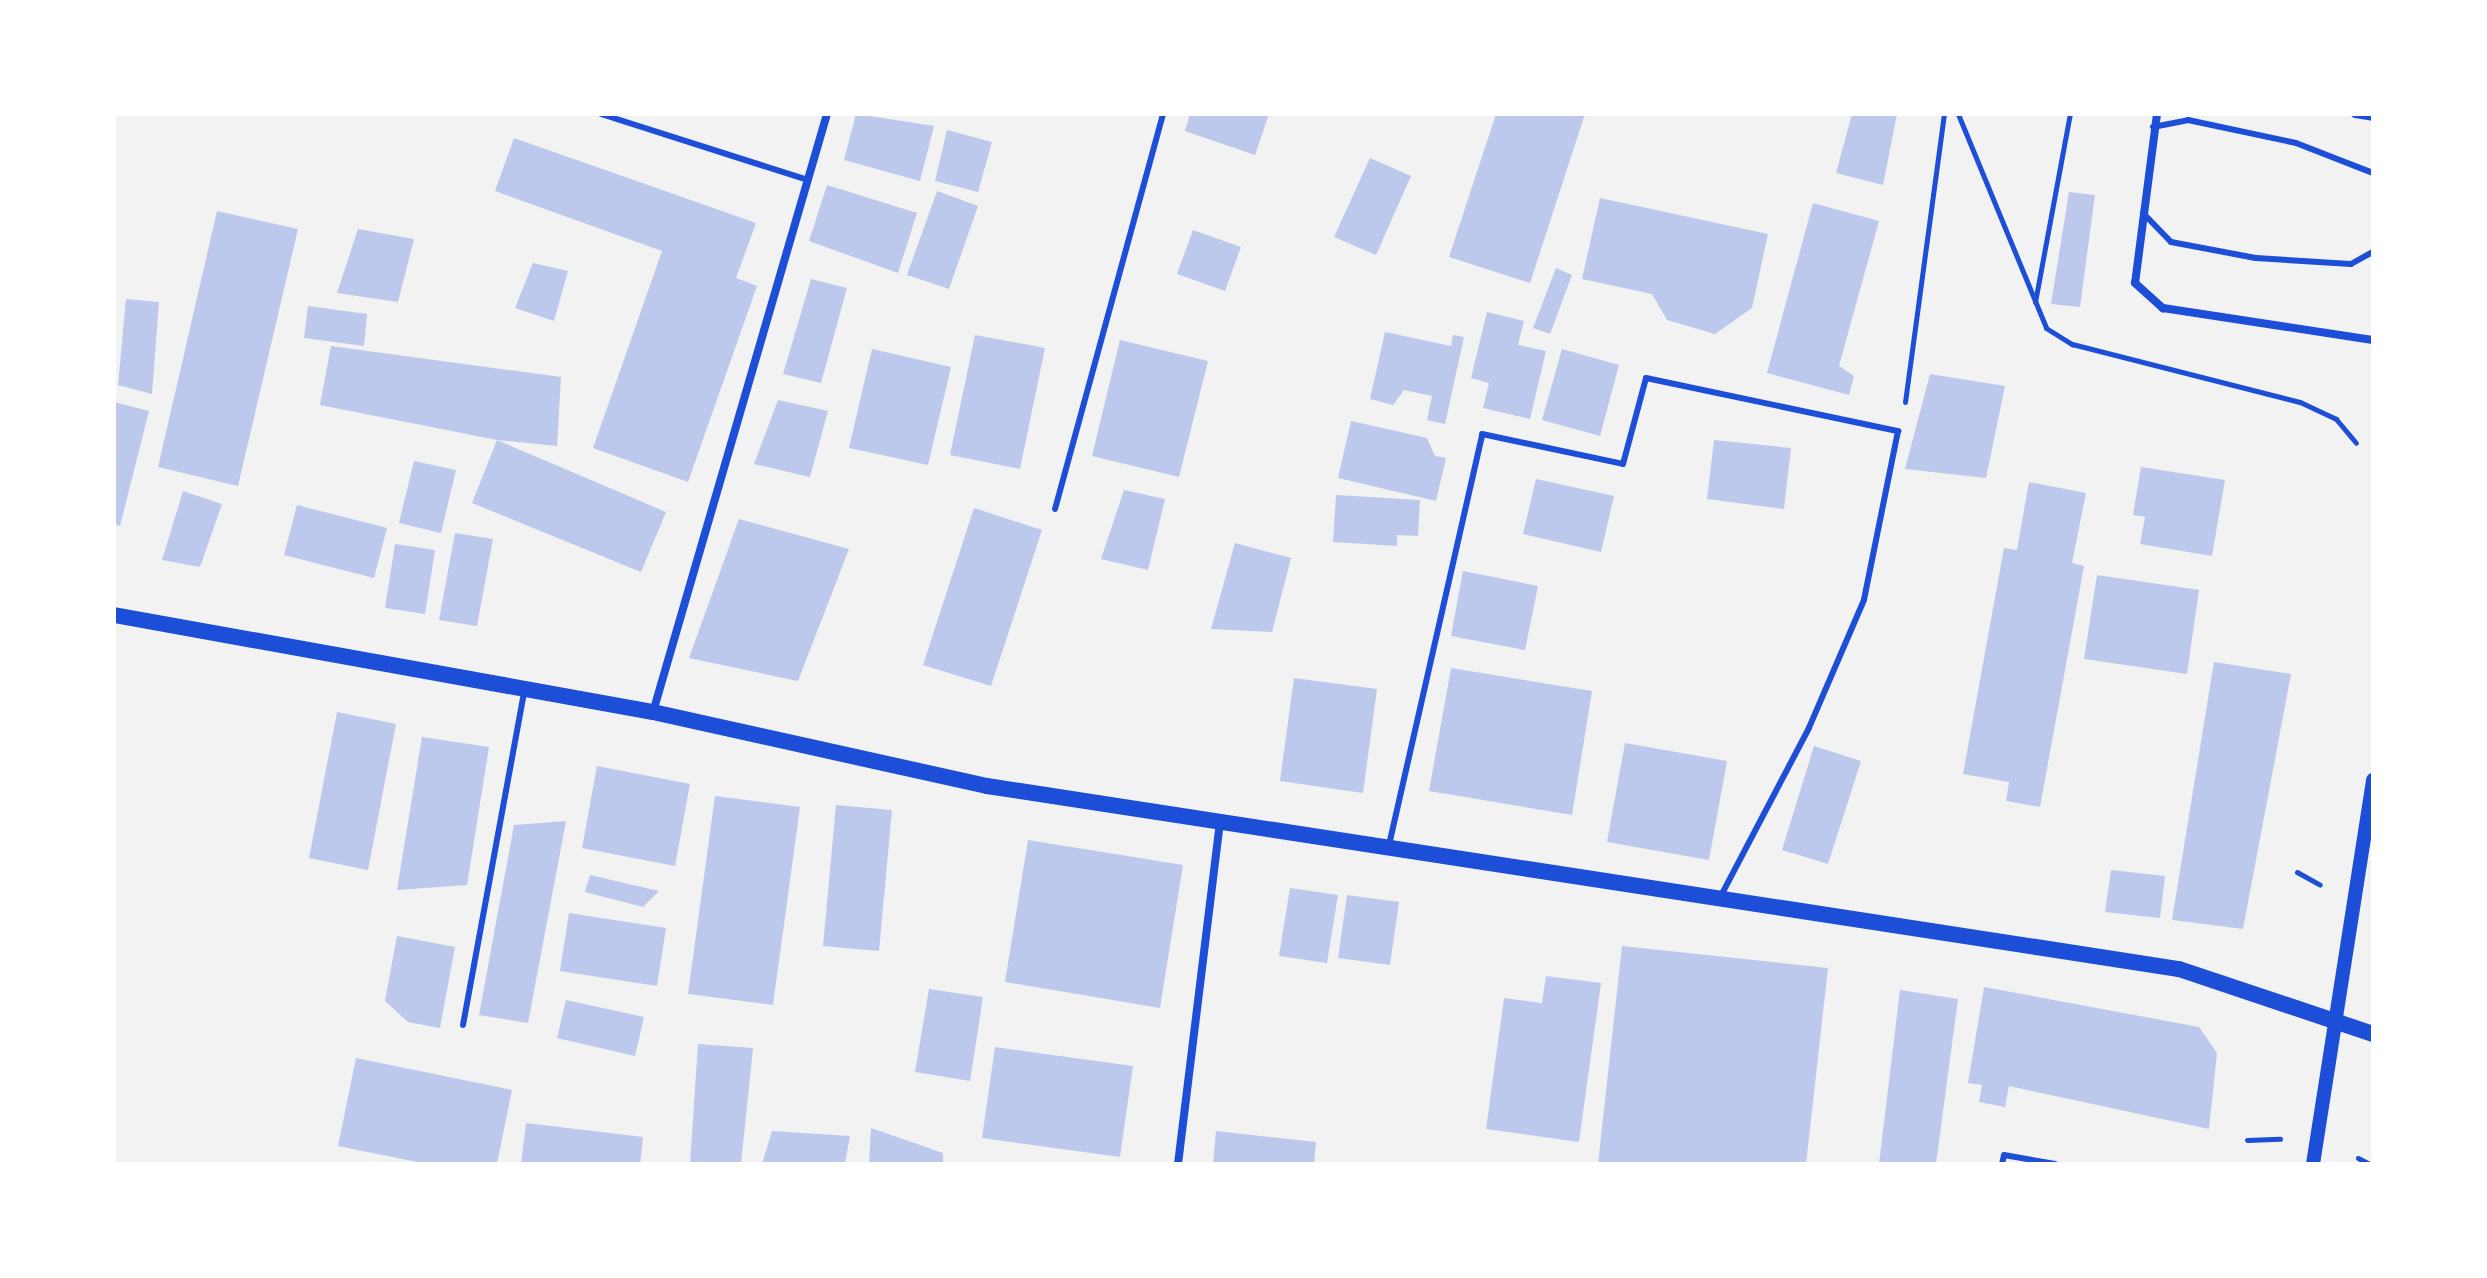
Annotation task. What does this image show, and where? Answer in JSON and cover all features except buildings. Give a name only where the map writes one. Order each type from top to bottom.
[{"type":"main road","points":[[114,615],[524,693],[653,712],[987,786],[1220,823],[1722,894],[2179,969],[2373,1034]]},
{"type":"street","points":[[653,712],[827,114]]},
{"type":"street","points":[[2157,114],[2135,283],[2163,308],[2373,340]]},
{"type":"street","points":[[2355,114],[2373,117]]},
{"type":"street","points":[[2313,1164],[2373,780]]},
{"type":"street","points":[[1178,1164],[1220,823]]},
{"type":"lane","points":[[601,114],[808,180]]},
{"type":"lane","points":[[1055,509],[1163,114]]},
{"type":"lane","points":[[2153,127],[2188,120],[2219,126],[2296,143],[2373,173]]},
{"type":"lane","points":[[2143,213],[2171,242],[2256,258],[2351,264],[2373,252]]},
{"type":"lane","points":[[1389,845],[1482,434],[1623,464],[1646,378],[1898,431],[1864,600],[1809,728],[1722,894]]},
{"type":"lane","points":[[463,1025],[524,693]]},
{"type":"lane","points":[[2002,1164],[2004,1155],[2055,1164]]},
{"type":"path","points":[[1898,431],[1914,362],[1944,114]]},
{"type":"path","points":[[2034,305],[2070,114]]},
{"type":"path","points":[[2297,872],[2320,885]]},
{"type":"path","points":[[2247,1140],[2281,1139]]},
{"type":"path","points":[[2358,1158],[2370,1164]]}]
